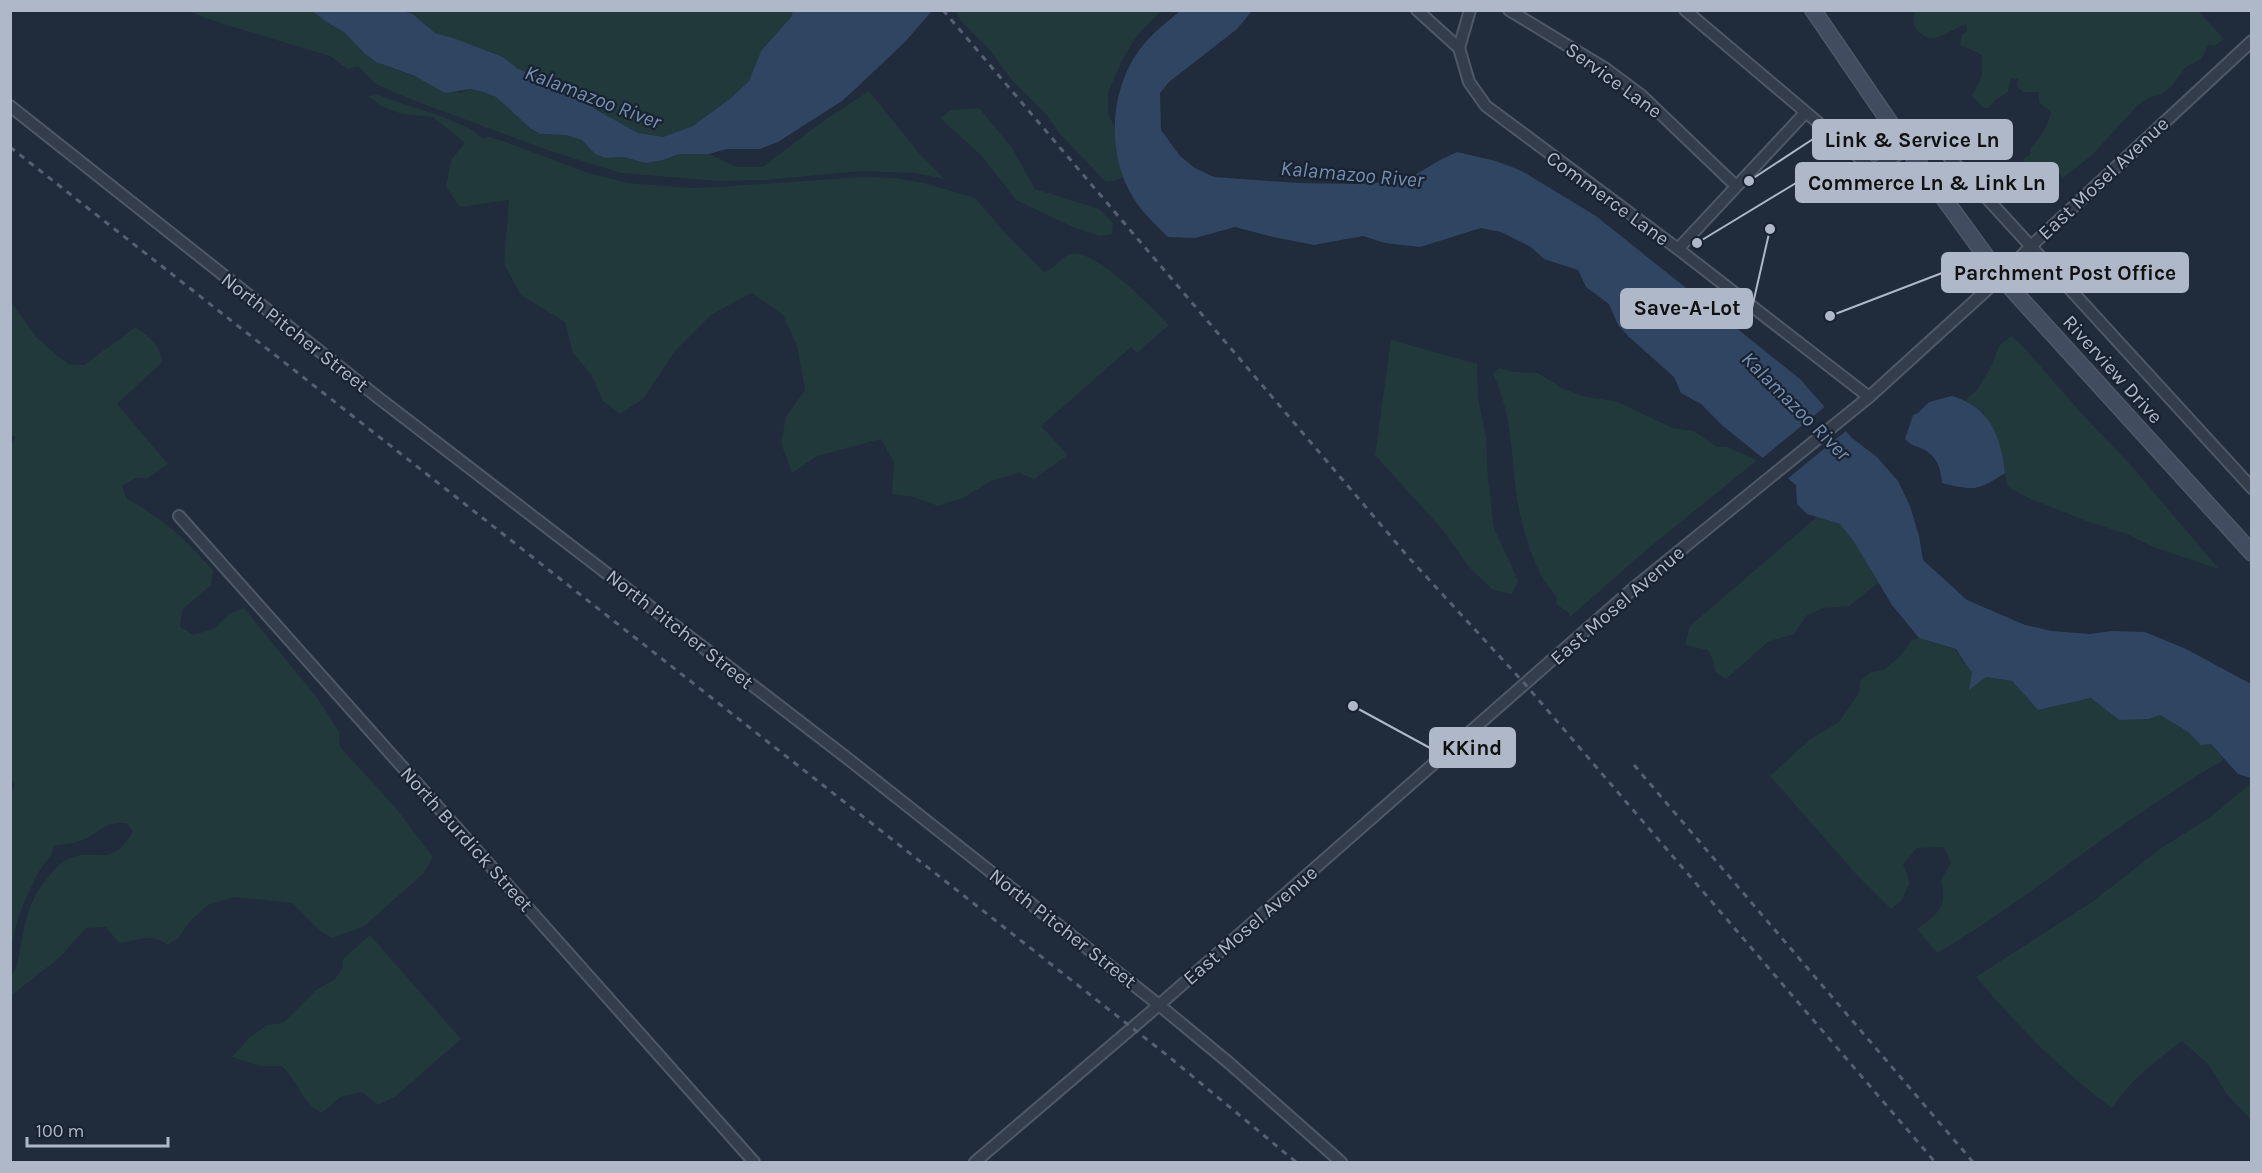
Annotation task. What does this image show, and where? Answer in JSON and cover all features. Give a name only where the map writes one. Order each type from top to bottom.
[{"type":"street","points":[[1417,10],[1459,48],[1470,10]]},
{"type":"street","name":"Service Lane","points":[[1509,10],[1606,69],[1641,95],[1736,186]]},
{"type":"street","points":[[1685,10],[1873,169],[1908,149]]},
{"type":"street","name":"Riverview Drive","points":[[1813,10],[1908,149],[2001,277],[2252,554]]},
{"type":"street","name":"East Mosel Avenue","points":[[975,1162],[1159,1005],[1635,587],[1869,396],[2001,277],[2030,247],[2252,40]]},
{"type":"street","name":"Commerce Lane","points":[[1459,48],[1469,82],[1486,106],[1678,249],[1869,396]]},
{"type":"street","name":"North Pitcher Street","points":[[12,110],[380,399],[847,758],[1159,1005],[1228,1062],[1341,1162]]},
{"type":"street","points":[[1678,249],[1805,113]]},
{"type":"street","points":[[1940,147],[2252,488]]},
{"type":"street","name":"North Burdick Street","points":[[179,516],[754,1162]]},
{"type":"green space","points":[[187,11],[312,11],[344,32],[376,62],[459,93],[471,89],[496,97],[539,134],[566,135],[582,140],[595,154],[605,158],[623,157],[646,163],[679,154],[709,154],[737,167],[763,167],[819,124],[869,91],[919,153],[945,179],[915,173],[861,171],[766,180],[717,181],[621,173],[544,149],[405,97],[376,84],[358,66],[348,69],[330,56]]},
{"type":"green space","points":[[402,11],[793,11],[791,17],[761,51],[749,81],[732,97],[693,126],[663,137],[638,133],[595,109],[579,92],[518,69],[503,57],[435,33],[413,14]]},
{"type":"green space","points":[[955,11],[1161,11],[1136,37],[1122,60],[1108,93],[1108,113],[1115,129],[1117,154],[1123,177],[1106,182],[1060,134],[1045,113],[1012,80],[989,49],[961,21]]},
{"type":"green space","points":[[1915,11],[2198,11],[2224,39],[2215,46],[2208,45],[2201,59],[2186,67],[2170,88],[2138,105],[2092,155],[2063,178],[2055,169],[2040,184],[2019,187],[2020,181],[2030,171],[2023,159],[2031,154],[2030,150],[2045,128],[2051,112],[2039,102],[2039,92],[2023,92],[2017,86],[2018,79],[2011,78],[2008,92],[1995,100],[1989,108],[1983,108],[1972,96],[1982,76],[1982,55],[1960,45],[1962,35],[1967,31],[1966,24],[1936,38],[1930,38],[1924,36],[1915,27]]},
{"type":"green space","points":[[378,95],[446,118],[473,130],[482,139],[489,137],[506,142],[588,173],[628,183],[689,188],[861,177],[896,178],[924,183],[975,198],[1044,272],[1071,254],[1094,260],[1123,281],[1169,325],[1137,353],[1131,347],[1041,426],[1068,455],[1034,479],[1019,473],[991,481],[963,498],[938,506],[914,497],[892,494],[894,463],[881,439],[817,456],[792,473],[781,443],[786,417],[805,390],[797,346],[783,315],[752,293],[712,314],[675,351],[643,399],[620,414],[603,401],[592,376],[573,353],[565,322],[521,295],[504,264],[509,200],[460,207],[446,187],[451,160],[465,143],[433,117],[402,114],[381,106],[368,96]]},
{"type":"green space","points":[[979,108],[1012,148],[1035,189],[1099,209],[1113,223],[1112,234],[1099,236],[1073,227],[1016,200],[982,156],[940,118],[951,110]]},
{"type":"green space","points":[[11,302],[37,338],[70,365],[85,365],[135,327],[149,338],[159,351],[162,362],[117,404],[168,464],[148,478],[135,478],[122,486],[127,499],[174,531],[213,570],[211,585],[182,610],[180,627],[194,635],[215,628],[229,614],[244,608],[318,699],[339,732],[340,747],[395,807],[433,857],[423,874],[363,927],[332,938],[319,930],[292,903],[234,897],[208,905],[191,920],[179,937],[168,945],[149,938],[119,943],[106,927],[86,928],[60,957],[11,996],[10,979],[17,965],[30,907],[41,886],[63,862],[74,857],[109,854],[117,851],[125,844],[133,831],[126,823],[111,824],[80,841],[54,846],[50,857],[38,873],[17,921],[11,952],[10,796],[15,784],[10,778],[10,444],[16,438],[10,432]]},
{"type":"green space","points":[[2011,336],[2021,344],[2082,414],[2129,463],[2219,569],[2089,522],[2028,498],[2007,486],[2003,460],[1984,413],[1965,400],[1977,390],[1991,367],[1999,346]]},
{"type":"green space","points":[[1391,340],[1477,364],[1478,398],[1486,437],[1494,528],[1518,581],[1512,594],[1493,590],[1470,568],[1442,529],[1375,455]]},
{"type":"green space","points":[[1499,368],[1514,372],[1538,373],[1562,388],[1585,397],[1615,401],[1673,428],[1694,431],[1717,447],[1727,447],[1757,460],[1644,552],[1570,617],[1568,612],[1556,604],[1557,598],[1541,575],[1524,530],[1516,494],[1506,414],[1493,374]]},
{"type":"green space","points":[[1817,517],[1840,524],[1854,542],[1878,583],[1849,606],[1824,608],[1807,615],[1794,634],[1769,641],[1726,679],[1715,672],[1708,650],[1685,645],[1690,626]]},
{"type":"green space","points":[[1919,638],[1955,649],[1972,673],[1970,689],[1986,677],[2012,681],[2038,710],[2092,698],[2119,720],[2149,719],[2160,715],[2188,732],[2201,745],[2211,744],[2223,761],[2157,802],[2021,898],[1937,953],[1917,929],[1936,914],[1942,904],[1941,880],[1951,863],[1944,847],[1917,848],[1903,864],[1910,883],[1901,901],[1891,909],[1856,874],[1770,776],[1809,740],[1839,722],[1859,693],[1860,681],[1871,672],[1884,670],[1900,656],[1912,640]]},
{"type":"green space","points":[[2251,783],[2251,1120],[2226,1093],[2208,1064],[2182,1041],[2144,1072],[2112,1108],[2040,1047],[1976,977],[2092,902],[2161,848],[2209,818]]},
{"type":"green space","points":[[370,935],[461,1039],[396,1096],[378,1105],[362,1092],[340,1097],[322,1113],[310,1104],[282,1066],[261,1066],[232,1057],[249,1038],[267,1025],[283,1023],[316,990],[335,979],[342,969],[343,959]]},
{"type":"water","points":[[312,11],[402,11],[413,14],[435,33],[503,57],[518,69],[579,92],[595,109],[638,133],[663,137],[693,126],[732,97],[749,81],[761,51],[791,17],[793,11],[932,11],[904,43],[842,101],[778,142],[760,149],[727,149],[709,154],[679,154],[646,163],[623,157],[605,158],[595,154],[582,140],[566,135],[540,134],[530,128],[496,97],[471,89],[445,93],[415,76],[376,62],[344,32]]},
{"type":"water","name":"Kalamazoo River","points":[[1180,11],[1252,11],[1237,29],[1169,82],[1160,93],[1161,130],[1180,156],[1195,168],[1214,177],[1298,183],[1356,184],[1405,181],[1457,152],[1496,161],[1522,171],[1596,216],[1800,379],[1852,438],[1877,457],[1898,481],[1910,506],[1923,560],[1967,600],[2025,625],[2052,631],[2090,634],[2111,631],[2145,632],[2186,649],[2251,684],[2251,778],[2238,774],[2211,744],[2201,745],[2188,732],[2160,715],[2149,719],[2119,720],[2091,698],[2038,710],[2012,681],[1986,677],[1969,690],[1972,673],[1956,649],[1919,638],[1892,605],[1854,542],[1840,524],[1807,514],[1797,504],[1796,485],[1723,426],[1701,404],[1681,393],[1674,377],[1618,325],[1609,304],[1586,287],[1578,270],[1544,259],[1531,247],[1501,232],[1481,228],[1420,247],[1385,243],[1363,236],[1314,245],[1235,227],[1195,238],[1168,237],[1141,209],[1125,182],[1115,143],[1115,123],[1117,103],[1130,65],[1149,38]]},
{"type":"water","points":[[1952,396],[1976,407],[1984,415],[2000,447],[2005,473],[1975,488],[1942,483],[1940,469],[1933,457],[1905,439],[1913,415],[1929,402]]},
{"type":"pier","points":[[1827,405],[1847,430],[1786,480],[1760,460]]},
{"type":"railway","points":[[943,10],[1410,559],[1525,684],[1935,1162]]},
{"type":"railway","points":[[10,147],[1168,1056],[1296,1162]]},
{"type":"railway","points":[[1634,765],[1973,1162]]},
{"type":"place","name":"Link & Service Ln","points":[[1749,181]]},
{"type":"place","name":"Save-A-Lot","points":[[1770,229]]},
{"type":"place","name":"Commerce Ln & Link Ln","points":[[1697,243]]},
{"type":"place","name":"Parchment Post Office","points":[[1830,316]]},
{"type":"place","name":"KKind","points":[[1353,706]]}]
